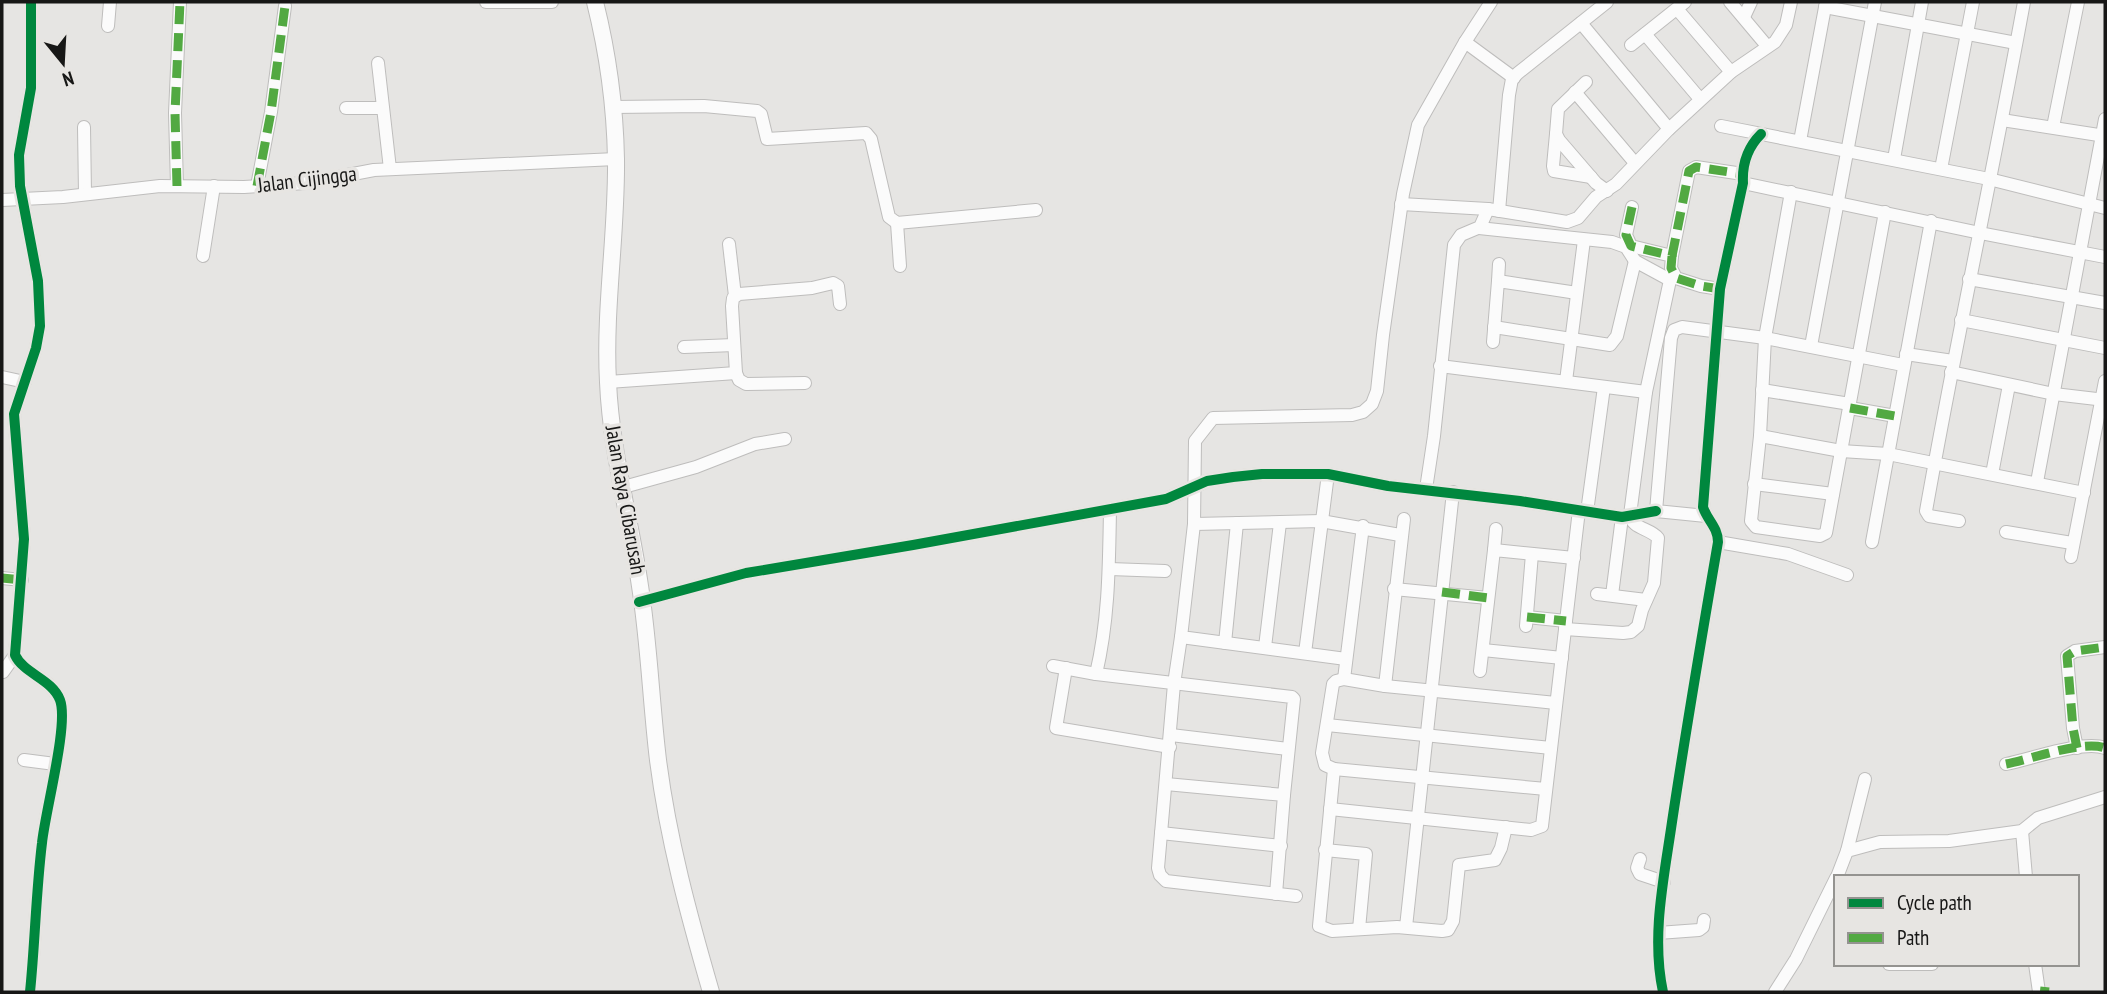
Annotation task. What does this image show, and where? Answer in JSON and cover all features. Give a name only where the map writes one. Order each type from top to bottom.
[{"type":"main road","name":"Jalan Raya Cibarusah","points":[[593,2],[606,45],[612,107],[614,159],[608,382],[620,488],[639,594],[658,762],[669,825],[709,992]]},
{"type":"main road","name":"Jalan Raya Cibarusah","points":[[593,2],[605,66],[614,159],[604,383],[617,489],[634,561]]},
{"type":"street","points":[[3,672],[15,655],[22,580],[23,525],[8,435],[39,337],[40,302],[22,199],[19,155],[31,88],[31,2]]},
{"type":"street","points":[[108,26],[110,2]]},
{"type":"street","points":[[177,186],[175,113],[180,2]]},
{"type":"street","points":[[486,2],[552,2]]},
{"type":"street","points":[[1296,896],[1166,881],[1158,868],[1174,684],[1194,524],[1195,441],[1213,418],[1352,415],[1363,412],[1372,404],[1377,391],[1382,335],[1401,204],[1418,125],[1491,2]]},
{"type":"street","points":[[1479,228],[1493,210],[1508,95],[1514,78],[1607,2]]},
{"type":"street","points":[[1730,2],[1767,46]]},
{"type":"street","points":[[1744,17],[1751,2]]},
{"type":"street","points":[[1401,204],[1493,210],[1567,222],[1578,218],[1596,197],[1607,191],[1700,99],[1731,72],[1775,42],[1784,30],[1791,2]]},
{"type":"street","points":[[1811,346],[1875,2]]},
{"type":"street","points":[[1894,159],[1922,2]]},
{"type":"street","points":[[1941,169],[1973,2]]},
{"type":"street","points":[[1959,522],[1926,513],[2024,2]]},
{"type":"street","points":[[2053,127],[2078,2]]},
{"type":"street","points":[[1800,141],[1826,4],[1918,26],[2017,43]]},
{"type":"street","points":[[1631,45],[1681,5],[1731,72]]},
{"type":"street","points":[[257,186],[271,112],[285,6]]},
{"type":"street","points":[[1581,23],[1669,129]]},
{"type":"street","points":[[1645,34],[1700,99]]},
{"type":"street","points":[[1465,42],[1514,78]]},
{"type":"street","points":[[378,63],[390,169]]},
{"type":"street","points":[[1586,82],[1558,109],[1553,166],[1555,171],[1591,177]]},
{"type":"street","points":[[1575,92],[1635,163]]},
{"type":"street","points":[[612,107],[704,106],[757,111],[761,114],[767,139],[866,133],[871,139],[889,217],[897,223],[1036,210]]},
{"type":"street","points":[[346,108],[382,108]]},
{"type":"street","points":[[2038,482],[2105,119]]},
{"type":"street","points":[[2002,120],[2104,135]]},
{"type":"street","points":[[1721,125],[1989,179],[2105,208]]},
{"type":"street","points":[[83,127],[85,194]]},
{"type":"street","points":[[1556,134],[1591,177],[1607,191]]},
{"type":"street","points":[[1663,992],[1658,933],[1664,882],[1718,542],[1716,527],[1706,516],[1704,496],[1715,331],[1720,289],[1749,149],[1761,134]]},
{"type":"street","name":"Jalan Cijingga","points":[[2,200],[177,186],[306,183],[374,170],[614,159]]},
{"type":"street","points":[[1720,289],[1676,278],[1671,268],[1689,171],[1696,167],[1791,192],[2105,257]]},
{"type":"street","points":[[203,256],[214,186]]},
{"type":"street","points":[[1791,192],[1765,338],[1752,524],[1820,536],[1826,533],[1885,212]]},
{"type":"street","points":[[1632,207],[1626,235],[1629,243],[1672,256]]},
{"type":"street","points":[[1872,542],[1931,221]]},
{"type":"street","points":[[897,223],[901,265]]},
{"type":"street","points":[[1426,489],[1431,465],[1454,245],[1461,235],[1479,228],[1622,244],[1629,249],[1635,261],[1668,277],[1671,283],[1646,392],[1612,595]]},
{"type":"street","points":[[1566,381],[1584,240]]},
{"type":"street","points":[[729,244],[735,296],[732,306],[736,373],[739,380],[746,384],[805,383]]},
{"type":"street","points":[[1494,327],[1605,345],[1614,342],[1635,261]]},
{"type":"street","points":[[1493,342],[1499,264]]},
{"type":"street","points":[[1969,279],[2105,303]]},
{"type":"street","points":[[1498,281],[1577,293]]},
{"type":"street","points":[[735,296],[812,288],[833,283],[838,286],[840,304]]},
{"type":"street","points":[[1961,320],[2105,348]]},
{"type":"street","points":[[1656,512],[1672,334],[1674,330],[1682,327],[1765,338],[1859,356],[1952,367],[2008,385],[2103,400]]},
{"type":"street","points":[[684,347],[734,345]]},
{"type":"street","points":[[1440,366],[1646,392]]},
{"type":"street","points":[[608,382],[736,373]]},
{"type":"street","points":[[2,377],[25,382]]},
{"type":"street","points":[[2071,557],[2084,493],[2100,444],[2105,381]]},
{"type":"street","points":[[1992,474],[2008,385]]},
{"type":"street","points":[[1330,809],[1531,830],[1542,825],[1574,558],[1604,387]]},
{"type":"street","points":[[1762,390],[1895,416]]},
{"type":"street","points":[[1760,436],[1841,451],[1888,454],[2084,493]]},
{"type":"street","points":[[620,488],[696,467],[755,444],[785,439]]},
{"type":"street","points":[[1195,476],[1219,479],[1262,474],[1328,474],[1395,486],[1626,516],[1656,512],[1706,516]]},
{"type":"street","points":[[1305,653],[1328,474]]},
{"type":"street","points":[[639,594],[1174,497],[1195,476]]},
{"type":"street","points":[[1754,484],[1833,494]]},
{"type":"street","points":[[1406,927],[1453,492]]},
{"type":"street","points":[[1096,674],[1106,623],[1110,569],[1110,509]]},
{"type":"street","points":[[1532,554],[1527,622],[1631,632],[1638,626],[1654,583],[1659,541],[1657,536],[1626,516]]},
{"type":"street","points":[[1385,686],[1404,519]]},
{"type":"street","points":[[1194,524],[1321,521],[1363,526],[1401,535]]},
{"type":"street","points":[[1225,643],[1237,523]]},
{"type":"street","points":[[1265,647],[1280,523]]},
{"type":"street","points":[[1344,679],[1363,526]]},
{"type":"street","points":[[1480,671],[1496,529]]},
{"type":"street","points":[[2007,532],[2072,543]]},
{"type":"street","points":[[1718,542],[1788,554],[1847,575]]},
{"type":"street","points":[[1494,550],[1574,558]]},
{"type":"street","points":[[1110,569],[1165,571]]},
{"type":"street","points":[[2,578],[22,580]]},
{"type":"street","points":[[1394,589],[1488,598]]},
{"type":"street","points":[[1597,594],[1646,600]]},
{"type":"street","points":[[1181,637],[1346,659]]},
{"type":"street","points":[[2077,748],[2067,656],[2075,651],[2105,647]]},
{"type":"street","points":[[1483,650],[1562,658]]},
{"type":"street","points":[[15,655],[19,663],[55,691],[61,702],[61,730],[42,841],[30,992]]},
{"type":"street","points":[[1053,666],[1294,699],[1276,894]]},
{"type":"street","points":[[1066,668],[1056,728],[1170,741],[1288,749]]},
{"type":"street","points":[[1546,789],[1334,769],[1322,761],[1333,684],[1338,680],[1556,703]]},
{"type":"street","points":[[1327,725],[1551,748]]},
{"type":"street","points":[[2006,764],[2077,748],[2105,748]]},
{"type":"street","points":[[24,760],[55,764]]},
{"type":"street","points":[[1334,769],[1319,926],[1332,931],[1406,927],[1442,932],[1450,929],[1459,865],[1495,860],[1506,827]]},
{"type":"street","points":[[1837,875],[1847,851],[1865,779]]},
{"type":"street","points":[[1166,785],[1284,795]]},
{"type":"street","points":[[1847,851],[1880,842],[1949,841],[2022,831],[2038,818],[2105,797]]},
{"type":"street","points":[[2022,831],[2026,875]]},
{"type":"street","points":[[1161,833],[1281,846]]},
{"type":"street","points":[[1325,850],[1366,854],[1359,929]]},
{"type":"street","points":[[1640,859],[1637,868],[1640,874],[1664,882]]},
{"type":"street","points":[[1775,992],[1796,959],[1834,882]]},
{"type":"street","points":[[1658,933],[1699,930],[1703,927],[1704,920]]},
{"type":"street","points":[[2035,966],[2039,992],[2049,992]]},
{"type":"marked path","points":[[177,186],[175,113],[180,2]]},
{"type":"marked path","points":[[257,186],[271,112],[285,6]]},
{"type":"marked path","points":[[1672,256],[1689,171],[1696,167],[1743,174]]},
{"type":"marked path","points":[[1632,207],[1626,235],[1631,246],[1672,256],[1671,268],[1676,278],[1720,289]]},
{"type":"marked path","points":[[1850,408],[1895,416]]},
{"type":"marked path","points":[[2,578],[22,580]]},
{"type":"marked path","points":[[1442,592],[1488,598]]},
{"type":"marked path","points":[[1527,617],[1566,621]]},
{"type":"marked path","points":[[2077,748],[2067,656],[2075,651],[2105,647]]},
{"type":"marked path","points":[[2006,764],[2071,748],[2105,748]]},
{"type":"marked path","points":[[2040,991],[2049,992]]},
{"type":"cycle path","points":[[30,992],[42,843],[59,748],[62,712],[56,693],[19,662],[15,655],[24,539],[14,414],[36,348],[40,326],[38,281],[20,186],[19,155],[31,88],[31,2]]},
{"type":"cycle path","points":[[1663,992],[1658,950],[1662,886],[1718,542],[1716,532],[1703,507],[1720,289],[1745,163],[1749,150],[1761,134]]},
{"type":"cycle path","points":[[639,602],[746,573],[1166,499],[1207,481],[1262,474],[1328,474],[1388,486],[1520,501],[1622,517],[1656,511]]}]
